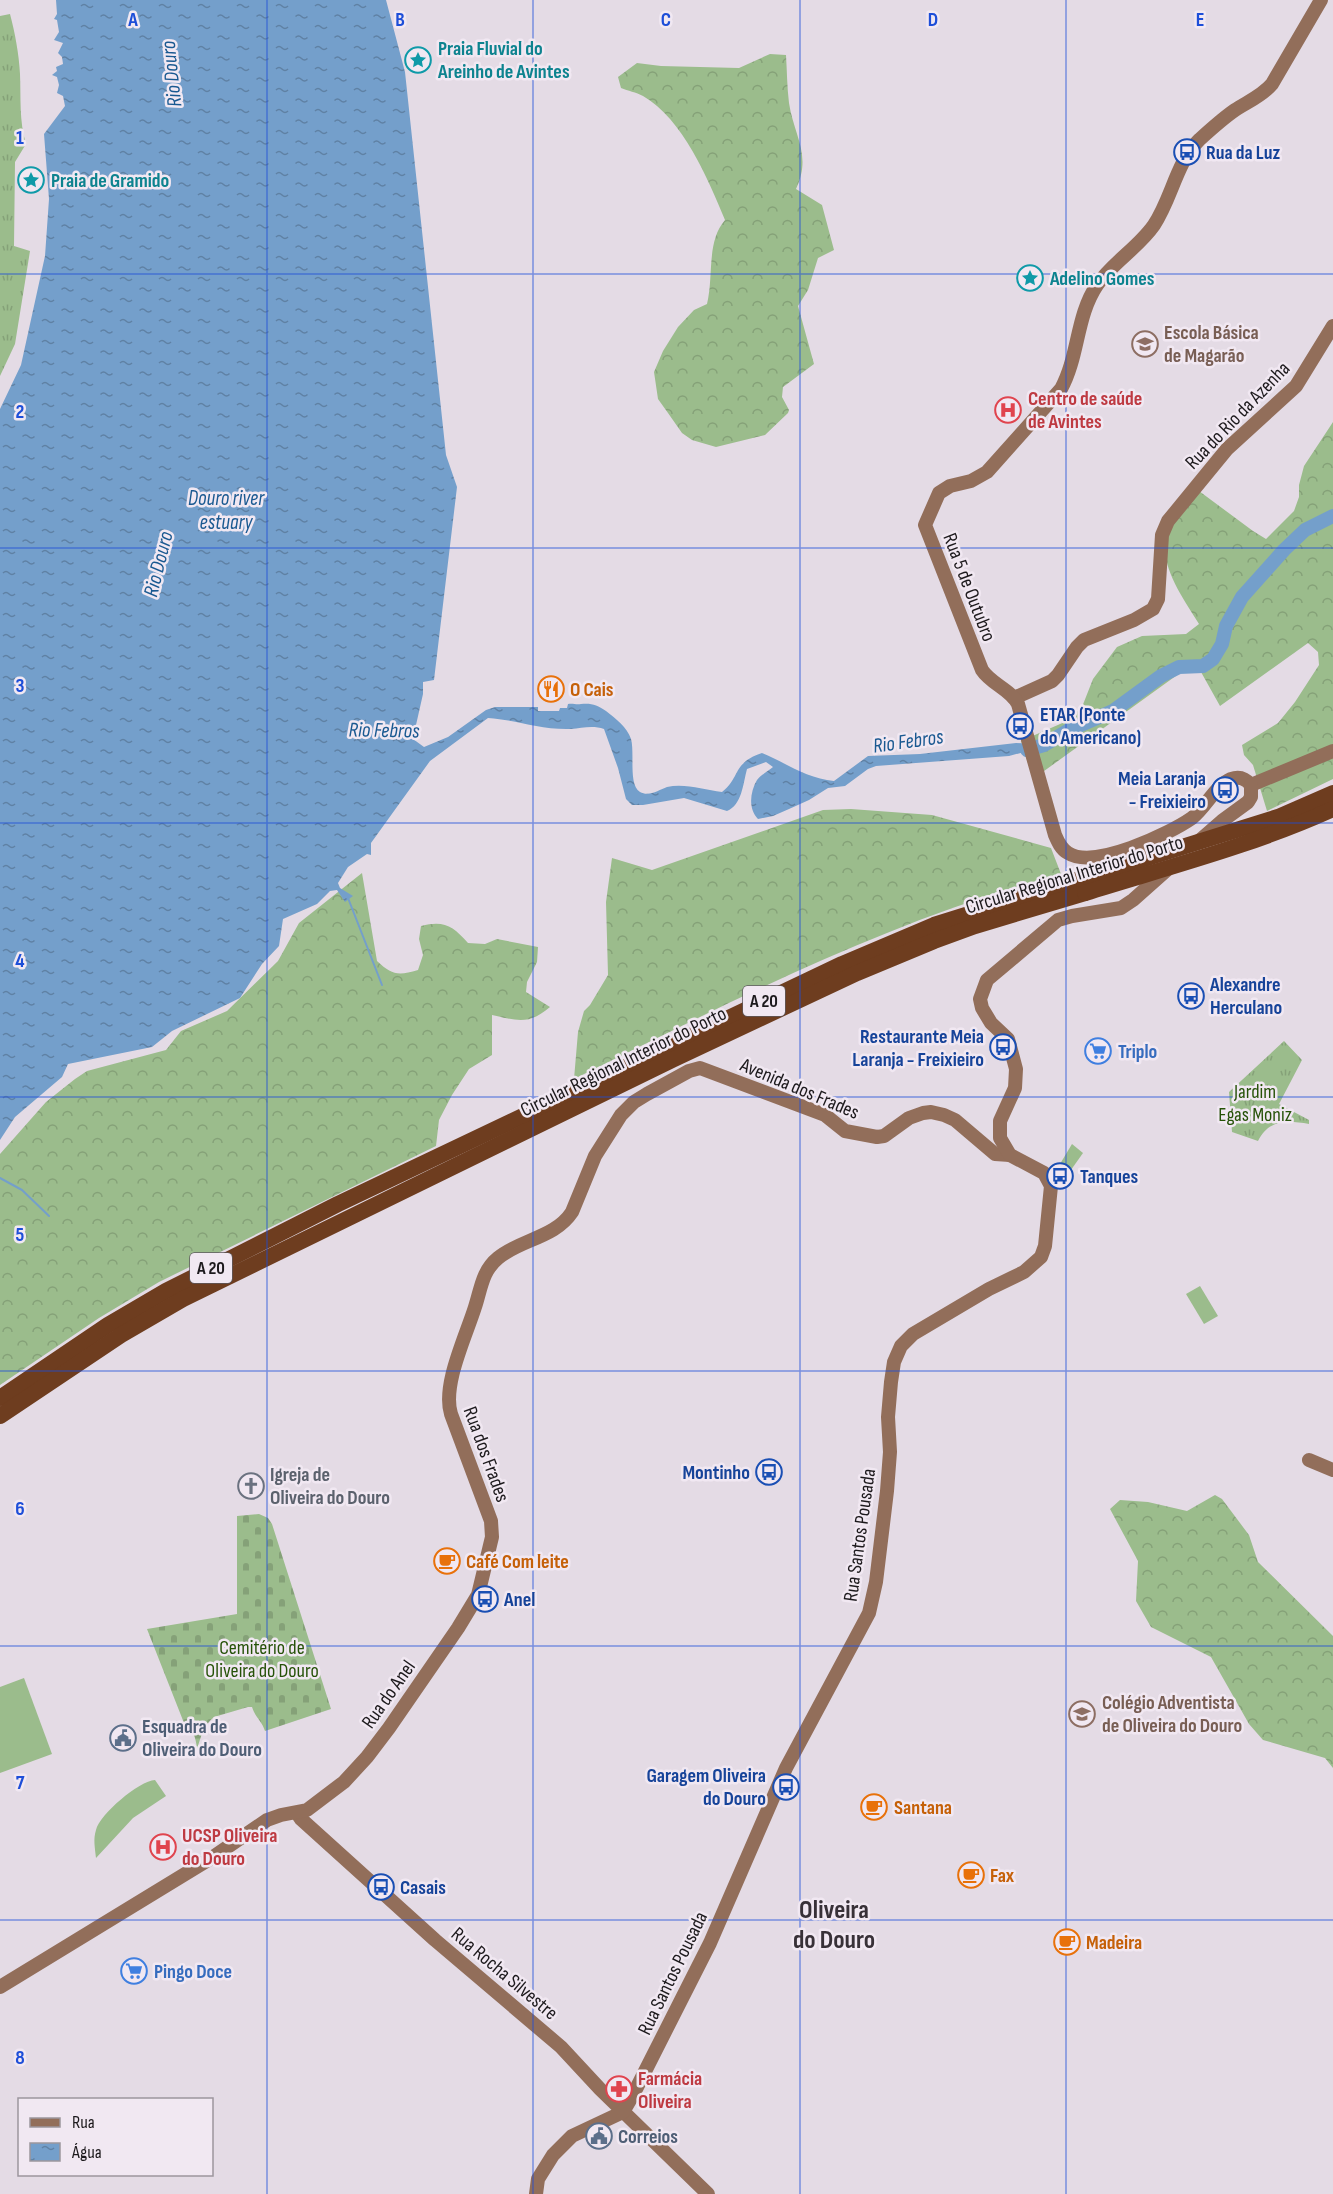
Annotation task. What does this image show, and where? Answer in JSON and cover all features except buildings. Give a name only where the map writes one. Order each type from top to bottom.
[{"type":"highway","name":"Circular Regional Interior do Porto","points":[[4,1404],[92,1345],[166,1291],[462,1154],[897,956],[1082,886],[1278,817],[1333,793]]},
{"type":"highway","name":"Circular Regional Interior do Porto","points":[[1082,886],[1232,848],[1333,809]]},
{"type":"street","name":"Rua 5 de Outubro","points":[[1014,698],[990,680],[982,670],[925,525],[933,502],[946,488],[971,482],[987,472],[1061,389],[1068,375],[1085,311],[1097,285],[1107,272],[1152,228],[1182,165],[1198,141],[1228,115],[1261,94],[1272,84],[1321,0]]},
{"type":"street","name":"Rua do Rio da Azenha","points":[[1014,698],[1052,681],[1084,640],[1134,621],[1153,609],[1158,599],[1162,535],[1168,521],[1227,449],[1296,386],[1333,326]]},
{"type":"street","points":[[984,1145],[1000,1121],[1015,1088],[1016,1069],[1008,1039],[992,1023],[982,1008],[981,999],[987,980],[1058,920],[1121,908],[1133,900],[1215,826],[1248,802],[1251,797],[1251,785],[1244,778],[1232,779],[1221,787],[1193,817],[1154,840],[1095,857],[1080,858],[1063,849],[1055,835],[1018,704],[1014,698]]},
{"type":"street","points":[[1251,785],[1333,751]]},
{"type":"street","name":"Avenida dos Frades","points":[[506,1252],[566,1222],[603,1142],[627,1108],[646,1094],[688,1071],[700,1068],[825,1115],[845,1131],[884,1136],[909,1118],[931,1112],[944,1114],[955,1120],[995,1154],[1010,1155]]},
{"type":"street","points":[[1000,1121],[1000,1138],[1010,1155]]},
{"type":"street","name":"Rua Santos Pousada","points":[[623,2112],[710,1943],[786,1768],[869,1613],[876,1582],[887,1491],[891,1382],[894,1362],[901,1346],[913,1334],[989,1289],[1015,1277],[1035,1264],[1041,1257],[1045,1246],[1051,1186],[1044,1173],[1010,1155]]},
{"type":"street","name":"Rua dos Frades","points":[[484,1575],[492,1537],[491,1521],[451,1414],[448,1399],[462,1338],[475,1307],[482,1282],[493,1263],[506,1252]]},
{"type":"street","points":[[1309,1460],[1333,1470]]},
{"type":"street","name":"Rua do Anel","points":[[0,1988],[213,1857],[267,1820],[307,1810],[344,1782],[367,1757],[458,1628],[481,1589],[484,1575]]},
{"type":"street","name":"Rua Rocha Silvestre","points":[[297,1813],[301,1820],[435,1940],[561,2047],[623,2112],[708,2194]]},
{"type":"street","points":[[536,2194],[538,2179],[553,2155],[572,2136],[623,2112]]},
{"type":"green space","points":[[10,14],[19,59],[21,118],[26,144],[15,162],[14,246],[30,251],[15,344],[0,376],[0,16]]},
{"type":"green space","points":[[770,54],[786,55],[789,103],[802,156],[796,189],[822,205],[834,250],[818,258],[808,290],[798,306],[814,364],[783,387],[782,397],[789,410],[788,413],[765,435],[716,447],[692,440],[682,433],[658,399],[654,372],[663,351],[678,327],[694,310],[707,304],[715,238],[725,220],[693,151],[682,135],[657,106],[640,95],[621,88],[618,77],[637,63],[661,66],[739,68]]},
{"type":"green space","points":[[1333,422],[1333,779],[1267,811],[1253,765],[1244,755],[1242,745],[1278,723],[1319,665],[1318,652],[1308,643],[1220,706],[1201,672],[1191,665],[1033,779],[1021,741],[1067,721],[1082,707],[1093,679],[1117,647],[1142,636],[1186,634],[1199,624],[1172,576],[1165,550],[1166,537],[1172,525],[1199,491],[1266,539],[1294,511],[1299,497],[1299,485],[1304,466]]},
{"type":"green space","points":[[851,809],[932,815],[1051,848],[1061,874],[935,914],[813,964],[574,1079],[578,1032],[584,1011],[608,975],[606,902],[612,858],[652,870],[823,810]]},
{"type":"green space","points":[[362,873],[377,961],[391,972],[405,973],[418,970],[423,955],[419,939],[421,926],[442,924],[458,932],[468,943],[485,944],[497,939],[538,947],[537,962],[527,982],[526,992],[550,1007],[536,1017],[523,1020],[492,1015],[492,1055],[469,1069],[452,1095],[439,1120],[436,1146],[159,1282],[99,1318],[0,1385],[0,1154],[46,1102],[87,1071],[166,1050],[181,1031],[227,1011],[278,961],[299,923]]},
{"type":"green space","name":"Jardim Egas Moniz","points":[[1284,1041],[1302,1060],[1279,1104],[1309,1120],[1309,1124],[1286,1122],[1273,1125],[1262,1134],[1258,1141],[1232,1132],[1229,1092]]},
{"type":"green space","points":[[1072,1144],[1083,1153],[1061,1184],[1060,1164]]},
{"type":"green space","points":[[1200,1286],[1218,1316],[1204,1324],[1186,1294]]},
{"type":"green space","points":[[1215,1495],[1222,1499],[1249,1535],[1258,1562],[1333,1636],[1333,1768],[1325,1758],[1263,1740],[1249,1724],[1211,1657],[1151,1627],[1136,1601],[1138,1561],[1110,1509],[1120,1500],[1148,1502],[1187,1511]]},
{"type":"green space","name":"Cemitério de Oliveira do Douro","points":[[259,1514],[268,1518],[272,1524],[331,1709],[265,1731],[252,1707],[214,1717],[205,1728],[197,1749],[195,1738],[184,1723],[147,1629],[237,1614],[237,1516]]},
{"type":"green space","points":[[24,1678],[52,1754],[0,1773],[0,1687]]},
{"type":"green space","points":[[155,1780],[166,1796],[133,1818],[96,1858],[94,1844],[99,1823],[112,1807],[130,1792]]},
{"type":"water","name":"Douro river estuary","points":[[56,0],[386,0],[405,72],[446,455],[457,487],[434,680],[423,682],[423,694],[416,725],[418,725],[413,739],[424,747],[448,737],[486,710],[495,707],[538,707],[538,711],[559,711],[560,708],[567,708],[568,704],[591,704],[606,711],[627,731],[632,745],[634,783],[640,792],[647,794],[667,787],[681,786],[722,792],[746,761],[762,753],[806,774],[834,781],[868,756],[920,754],[1016,743],[1041,744],[1044,745],[1043,747],[1009,756],[876,766],[868,769],[845,786],[828,788],[789,809],[758,819],[751,805],[752,795],[757,780],[773,767],[766,762],[747,769],[739,799],[727,811],[684,798],[632,805],[626,799],[604,729],[549,728],[488,718],[430,761],[371,843],[371,855],[367,854],[348,867],[338,883],[340,888],[353,896],[345,902],[337,890],[330,891],[317,904],[283,919],[279,946],[262,964],[240,998],[172,1031],[152,1047],[68,1064],[62,1077],[15,1117],[0,1140],[0,409],[21,365],[45,256],[49,199],[44,134],[65,106],[63,96],[57,93],[59,85],[57,77],[52,75],[57,71],[56,67],[63,64],[62,57],[58,53],[63,43],[54,40],[59,32],[57,20],[54,19],[57,14]]},
{"type":"waterway","name":"Rio Febros","points":[[1027,750],[1044,745],[1069,730],[1113,711],[1161,676],[1179,667],[1203,666],[1213,659],[1222,644],[1226,626],[1242,597],[1305,530],[1333,516]]},
{"type":"waterway","points":[[348,898],[382,985]]},
{"type":"waterway","points":[[0,1178],[22,1190],[49,1216]]},
{"type":"place","name":"Praia Fluvial do Areinho de Avintes","points":[[418,60]]},
{"type":"place","name":"Rua da Luz","points":[[1187,152]]},
{"type":"place","name":"Praia de Gramido","points":[[31,180]]},
{"type":"place","name":"Adelino Gomes","points":[[1030,278]]},
{"type":"place","name":"Escola Básica de Magarão","points":[[1145,344]]},
{"type":"place","name":"Centro de saúde de Avintes","points":[[1008,410]]},
{"type":"place","name":"O Cais","points":[[551,689]]},
{"type":"place","name":"ETAR (Ponte do Americano)","points":[[1020,726]]},
{"type":"place","name":"Meia Laranja - Freixieiro","points":[[1225,790]]},
{"type":"place","name":"Alexandre Herculano","points":[[1191,996]]},
{"type":"place","name":"Restaurante Meia Laranja - Freixieiro","points":[[1003,1047]]},
{"type":"place","name":"Triplo","points":[[1098,1051]]},
{"type":"place","name":"Tanques","points":[[1060,1176]]},
{"type":"place","name":"Montinho","points":[[769,1472]]},
{"type":"place","name":"Igreja de Oliveira do Douro","points":[[251,1486]]},
{"type":"place","name":"Café Com leite","points":[[447,1561]]},
{"type":"place","name":"Anel","points":[[485,1599]]},
{"type":"place","name":"Colégio Adventista de Oliveira do Douro","points":[[1082,1714]]},
{"type":"place","name":"Esquadra de Oliveira do Douro","points":[[123,1738]]},
{"type":"place","name":"Garagem Oliveira do Douro","points":[[786,1787]]},
{"type":"place","name":"Santana","points":[[874,1807]]},
{"type":"place","name":"UCSP Oliveira do Douro","points":[[163,1847]]},
{"type":"place","name":"Fax","points":[[971,1875]]},
{"type":"place","name":"Casais","points":[[381,1887]]},
{"type":"place","name":"Madeira","points":[[1067,1942]]},
{"type":"place","name":"Pingo Doce","points":[[134,1971]]},
{"type":"place","name":"Farmácia Oliveira","points":[[619,2089]]},
{"type":"place","name":"Correios","points":[[599,2136]]},
{"type":"district","name":"Oliveira do Douro","points":[[834,1924]]},
{"type":"water label","name":"Rio Douro","points":[[171,74]]},
{"type":"water label","name":"Rio Douro","points":[[158,564]]}]
